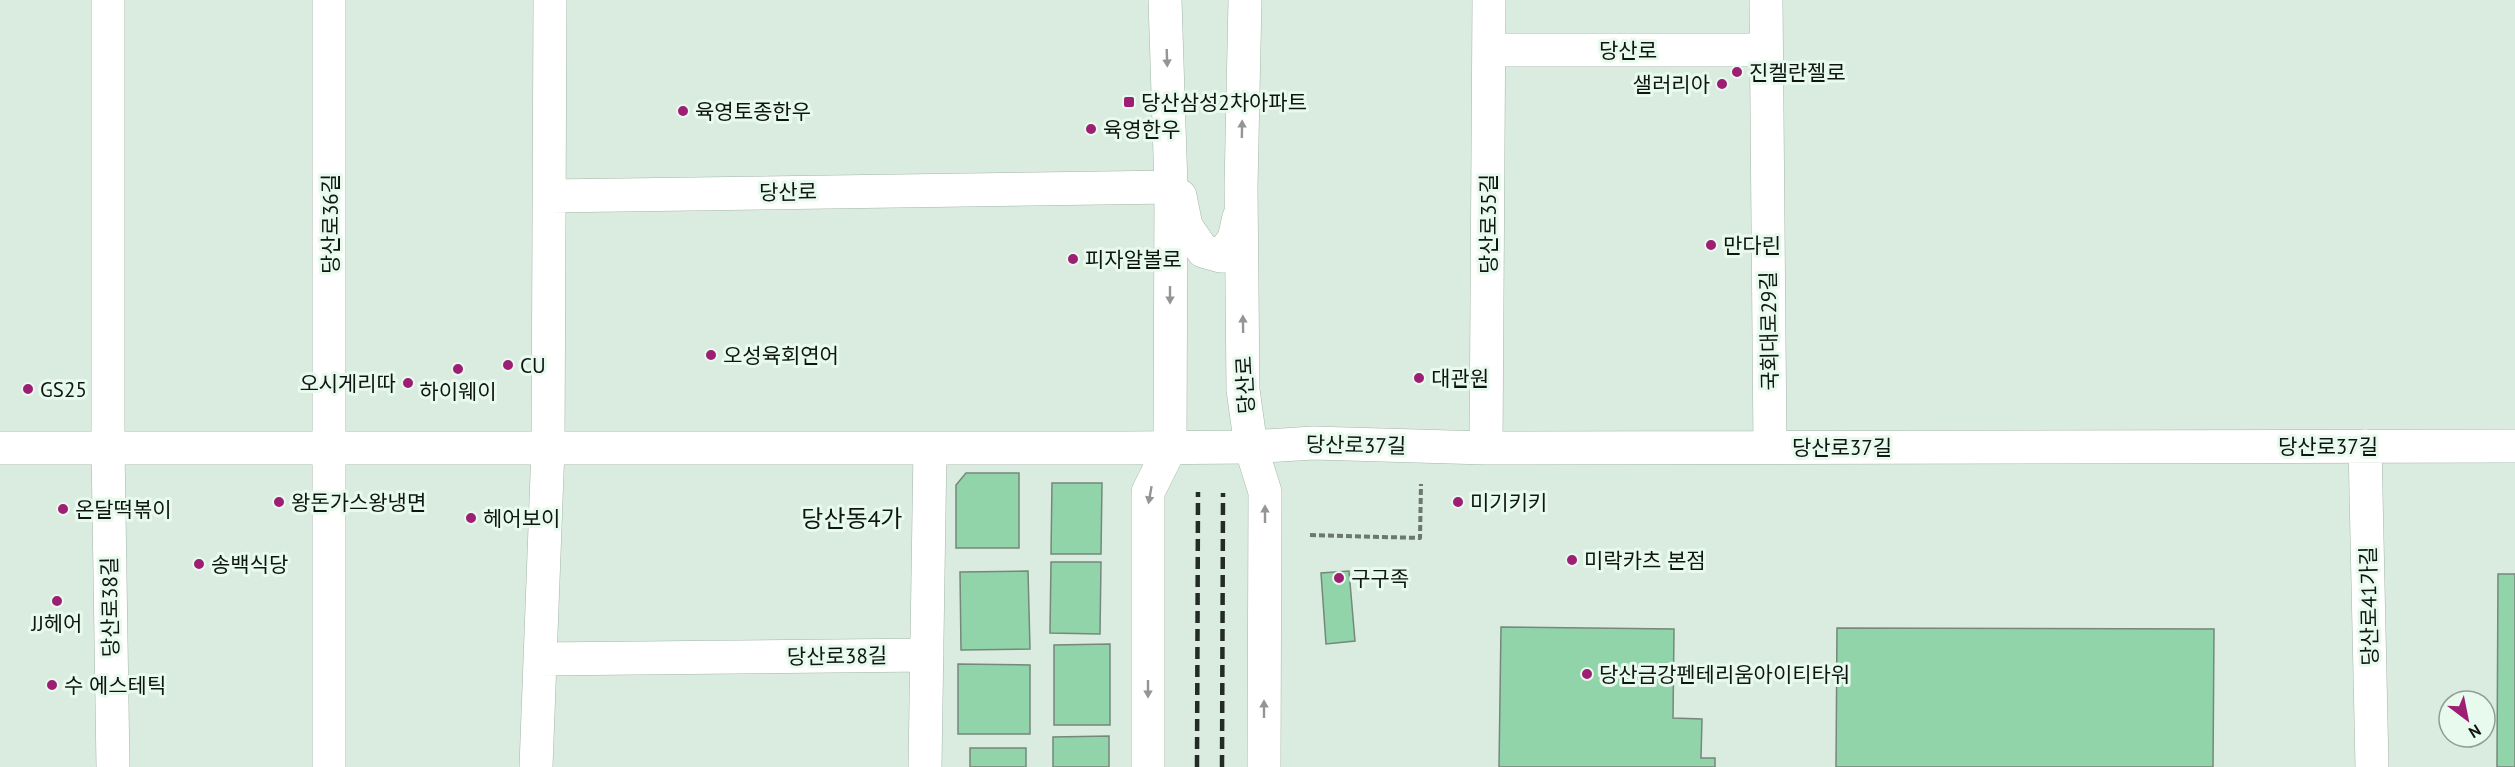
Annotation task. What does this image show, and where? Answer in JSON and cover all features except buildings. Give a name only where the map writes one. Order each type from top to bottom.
[{"type":"street","points":[[108,0],[108,447]]},
{"type":"street","name":"당산로36길","points":[[329,0],[330,448]]},
{"type":"street","points":[[536,767],[548,448],[550,0]]},
{"type":"street","points":[[1148,767],[1148,492],[1170,448],[1171,187],[1165,0]]},
{"type":"street","name":"당산로","points":[[1245,0],[1242,207],[1243,390],[1251,447],[1265,492],[1264,767]]},
{"type":"street","name":"당산로35길","points":[[1486,448],[1489,0]]},
{"type":"street","name":"국회대로29길","points":[[1766,0],[1770,447]]},
{"type":"street","name":"당산로","points":[[1489,50],[1766,50]]},
{"type":"street","points":[[1170,147],[1186,226],[1203,251],[1221,256],[1234,239],[1242,207]]},
{"type":"street","name":"당산로","points":[[550,196],[1171,187]]},
{"type":"street","name":"당산로37길","points":[[1170,448],[1251,447],[1312,443],[1486,448],[2515,446]]},
{"type":"street","name":"당산로41가길","points":[[2366,446],[2372,767]]},
{"type":"street","name":"당산로38길","points":[[108,447],[113,767]]},
{"type":"street","points":[[0,448],[1170,448]]},
{"type":"street","points":[[329,767],[330,448]]},
{"type":"street","points":[[926,767],[930,448]]},
{"type":"street","name":"당산로38길","points":[[540,659],[927,655]]},
{"type":"path","points":[[1310,535],[1420,538],[1423,446]]},
{"type":"railway","points":[[1197,767],[1198,492]]},
{"type":"railway","points":[[1222,767],[1223,493]]},
{"type":"place","name":"진켈란젤로","points":[[1737,72]]},
{"type":"place","name":"샐러리아","points":[[1722,84]]},
{"type":"place","name":"당산삼성2차아파트","points":[[1129,102]]},
{"type":"place","name":"육영토종한우","points":[[683,111]]},
{"type":"place","name":"육영한우","points":[[1091,129]]},
{"type":"place","name":"만다린","points":[[1711,245]]},
{"type":"place","name":"피자알볼로","points":[[1073,259]]},
{"type":"place","name":"오성육회연어","points":[[711,355]]},
{"type":"place","name":"CU","points":[[508,365]]},
{"type":"place","name":"하이웨이","points":[[458,369]]},
{"type":"place","name":"대관원","points":[[1419,378]]},
{"type":"place","name":"오시게리따","points":[[408,383]]},
{"type":"place","name":"GS25","points":[[28,389]]},
{"type":"place","name":"왕돈가스왕냉면","points":[[279,502]]},
{"type":"place","name":"미기키키","points":[[1458,502]]},
{"type":"place","name":"온달떡볶이","points":[[63,509]]},
{"type":"place","name":"헤어보이","points":[[471,518]]},
{"type":"place","name":"미락카츠 본점","points":[[1572,560]]},
{"type":"place","name":"송백식당","points":[[199,564]]},
{"type":"place","name":"구구족","points":[[1339,578]]},
{"type":"place","name":"JJ헤어","points":[[57,601]]},
{"type":"place","name":"당산금강펜테리움아이티타워","points":[[1587,674]]},
{"type":"place","name":"수 에스테틱","points":[[52,685]]},
{"type":"district","name":"당산동4가","points":[[852,518]]}]
